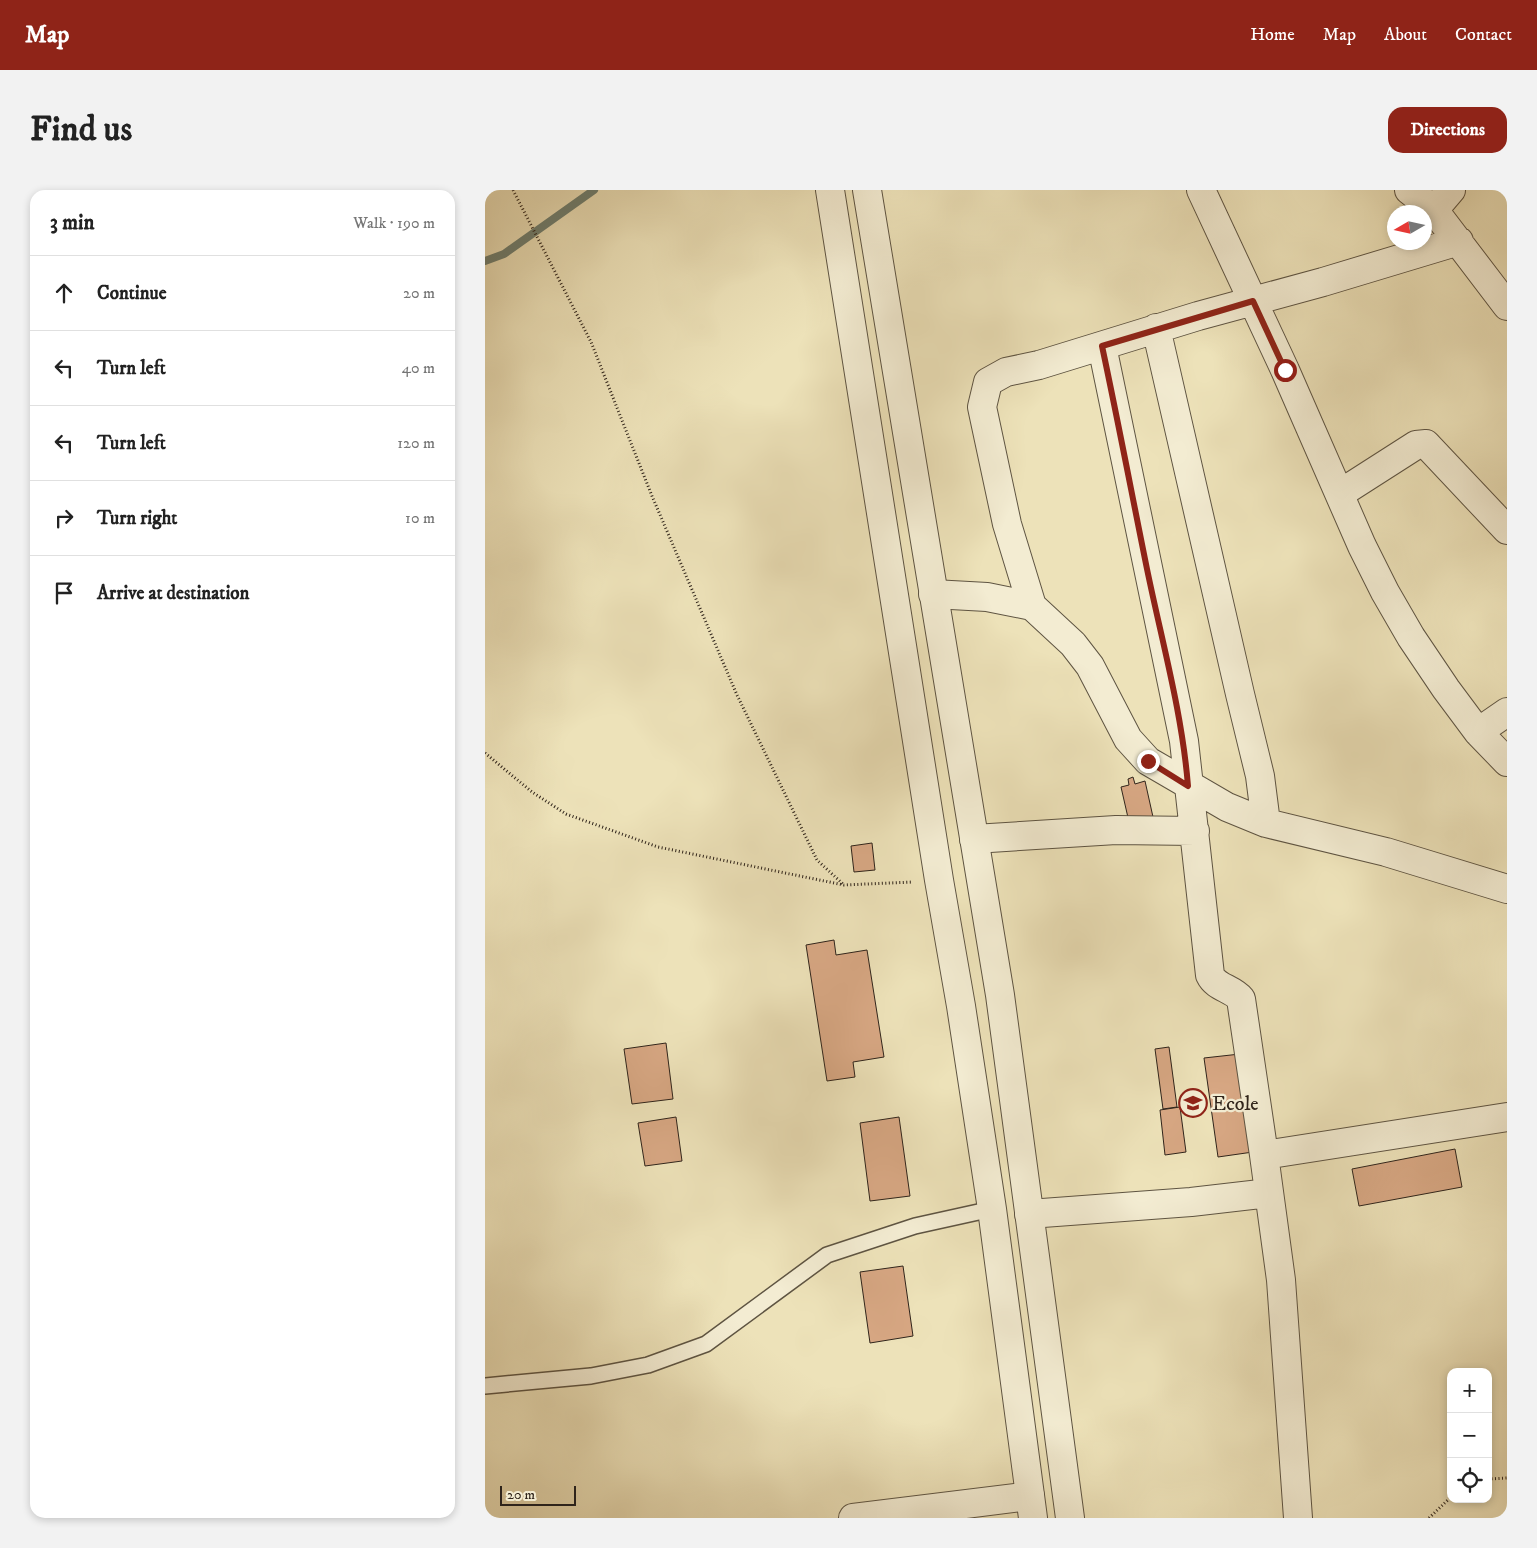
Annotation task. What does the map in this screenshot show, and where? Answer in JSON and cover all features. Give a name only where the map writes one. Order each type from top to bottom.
[{"type":"street","points":[[830,190],[992,1209],[1031,1507],[854,1518]]},
{"type":"street","points":[[867,190],[999,995],[1070,1518]]},
{"type":"street","points":[[1201,190],[1253,301],[1313,438],[1341,493],[1362,546],[1385,592],[1411,637],[1478,732],[1507,762]]},
{"type":"street","points":[[1409,190],[1433,210],[1459,241],[1507,306]]},
{"type":"street","points":[[1433,210],[1451,190]]},
{"type":"street","points":[[1459,241],[996,376],[988,382],[984,392],[983,407],[1007,524],[1032,606],[1073,644],[1090,666],[1128,739],[1148,761],[1227,807],[1266,823],[1386,852],[1507,889]]},
{"type":"street","points":[[1157,328],[1240,694],[1250,727],[1266,823]]},
{"type":"street","points":[[1102,346],[1147,570],[1175,689],[1184,741],[1210,975],[1217,984],[1236,992],[1241,998],[1281,1280],[1298,1518]]},
{"type":"street","points":[[1341,493],[1416,445],[1426,444],[1507,530]]},
{"type":"street","points":[[933,594],[987,597],[1032,606]]},
{"type":"street","points":[[1478,732],[1507,712]]},
{"type":"street","points":[[973,839],[1115,830],[1195,831]]},
{"type":"street","points":[[1264,1155],[1507,1117]]},
{"type":"street","points":[[1029,1214],[1191,1202],[1269,1193]]},
{"type":"lane","points":[[485,1386],[591,1376],[648,1365],[706,1344],[827,1255],[915,1226],[992,1209]]},
{"type":"path","points":[[513,190],[591,342],[652,496],[737,695],[817,860],[844,885]]},
{"type":"path","points":[[485,753],[532,792],[566,814],[658,847],[844,885],[939,880]]},
{"type":"path","points":[[1492,1479],[1507,1478]]},
{"type":"path","points":[[1429,1518],[1447,1501]]},
{"type":"building","points":[[1133,777],[1135,784],[1145,781],[1153,817],[1129,822],[1121,787],[1129,785],[1128,779]]},
{"type":"building","points":[[872,843],[875,870],[854,872],[851,846]]},
{"type":"building","points":[[834,940],[836,955],[867,950],[884,1057],[853,1062],[855,1077],[827,1081],[806,945]]},
{"type":"building","points":[[666,1043],[673,1099],[632,1104],[624,1049]]},
{"type":"building","points":[[1169,1047],[1177,1107],[1163,1109],[1155,1049]]},
{"type":"building","points":[[1240,1054],[1253,1152],[1218,1157],[1204,1058]]},
{"type":"building","points":[[1180,1107],[1186,1152],[1165,1155],[1160,1110]]},
{"type":"building","points":[[676,1117],[682,1161],[645,1166],[638,1123]]},
{"type":"building","points":[[899,1117],[910,1196],[870,1201],[860,1123]]},
{"type":"building","points":[[1455,1149],[1462,1187],[1359,1206],[1352,1169]]},
{"type":"building","points":[[903,1266],[913,1336],[870,1343],[860,1272]]},
{"type":"waterway","points":[[485,261],[504,254],[594,190]]},
{"type":"place","name":"Ecole","points":[[1193,1103]]},
{"type":"route","points":[[1148,761],[1188,786],[1184,741],[1175,689],[1147,570],[1131,480],[1102,346],[1157,328],[1253,301],[1285,370]]}]
